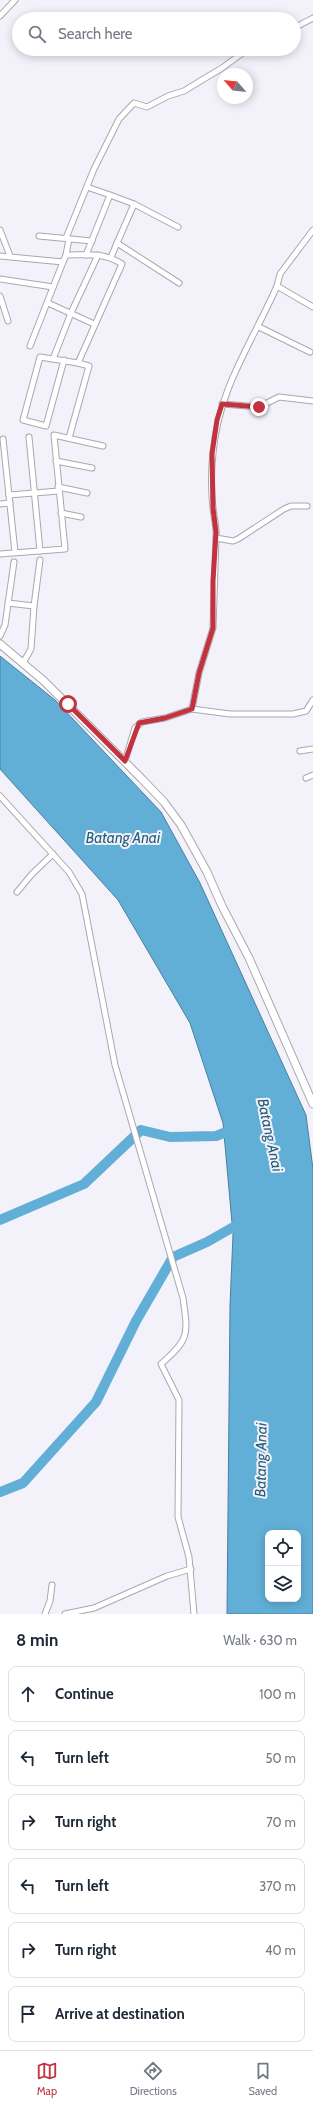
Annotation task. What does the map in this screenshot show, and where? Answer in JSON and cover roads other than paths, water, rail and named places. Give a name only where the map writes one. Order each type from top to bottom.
[{"type":"street","points":[[0,16],[15,0]]},
{"type":"street","points":[[301,24],[313,18]]},
{"type":"street","points":[[30,346],[66,255],[67,238],[87,187],[120,116],[134,103],[147,108],[170,94],[184,91],[220,70],[239,56]]},
{"type":"street","points":[[87,187],[134,204],[178,227]]},
{"type":"street","points":[[86,255],[110,195]]},
{"type":"street","points":[[111,257],[134,204]]},
{"type":"street","points":[[0,230],[10,256]]},
{"type":"street","points":[[192,709],[199,673],[213,628],[216,538],[213,508],[212,454],[217,420],[240,358],[259,327],[277,286],[280,274],[313,230]]},
{"type":"street","points":[[39,236],[92,241]]},
{"type":"street","points":[[117,243],[179,283]]},
{"type":"street","points":[[66,255],[98,255],[111,257],[122,264],[94,324],[78,363]]},
{"type":"street","points":[[53,358],[71,313],[98,255]]},
{"type":"street","points":[[0,256],[63,262]]},
{"type":"street","points":[[0,279],[53,287]]},
{"type":"street","points":[[277,286],[313,307]]},
{"type":"street","points":[[0,296],[8,321]]},
{"type":"street","points":[[48,303],[94,324]]},
{"type":"street","points":[[259,327],[310,352]]},
{"type":"street","points":[[64,360],[46,426],[23,420],[40,357],[64,360],[89,366],[69,438]]},
{"type":"street","points":[[222,404],[259,407],[279,397],[313,401]]},
{"type":"street","points":[[0,554],[65,549],[54,435],[103,446]]},
{"type":"street","points":[[29,436],[40,550]]},
{"type":"street","points":[[3,439],[15,552]]},
{"type":"street","points":[[56,461],[92,468]]},
{"type":"street","points":[[9,495],[59,489],[87,493]]},
{"type":"street","points":[[0,504],[10,503]]},
{"type":"street","points":[[216,538],[233,541],[284,509],[291,506],[308,506]]},
{"type":"street","points":[[61,513],[81,517]]},
{"type":"street","points":[[23,663],[31,649],[34,606],[40,560]]},
{"type":"street","points":[[0,636],[5,625],[14,562]]},
{"type":"street","points":[[8,603],[34,606]]},
{"type":"street","points":[[0,644],[44,681],[125,761],[164,802],[181,825],[207,872],[265,991],[313,1104]]},
{"type":"street","points":[[125,761],[139,723],[165,718],[192,709],[230,714],[293,714],[306,711],[313,700]]},
{"type":"street","points":[[300,751],[313,749]]},
{"type":"street","points":[[306,778],[313,775]]},
{"type":"street","points":[[0,796],[71,875],[82,894],[115,1065],[182,1298],[187,1332],[181,1344],[161,1364],[179,1400],[178,1517],[191,1569],[194,1614]]},
{"type":"street","points":[[17,892],[32,874],[53,854]]},
{"type":"street","points":[[65,1614],[94,1608],[167,1576],[191,1569]]},
{"type":"street","points":[[45,1614],[50,1601],[52,1585]]},
{"type":"water","name":"Batang Anai","points":[[0,656],[55,700],[161,812],[200,883],[306,1115],[313,1169],[313,1614],[227,1614],[230,1306],[233,1234],[223,1123],[190,1023],[118,900],[0,769]]},
{"type":"waterway","points":[[0,1220],[84,1184],[141,1130],[170,1137],[216,1136],[237,1128]]},
{"type":"waterway","points":[[0,1492],[23,1483],[96,1402],[136,1321],[173,1257],[207,1242],[244,1221]]}]
